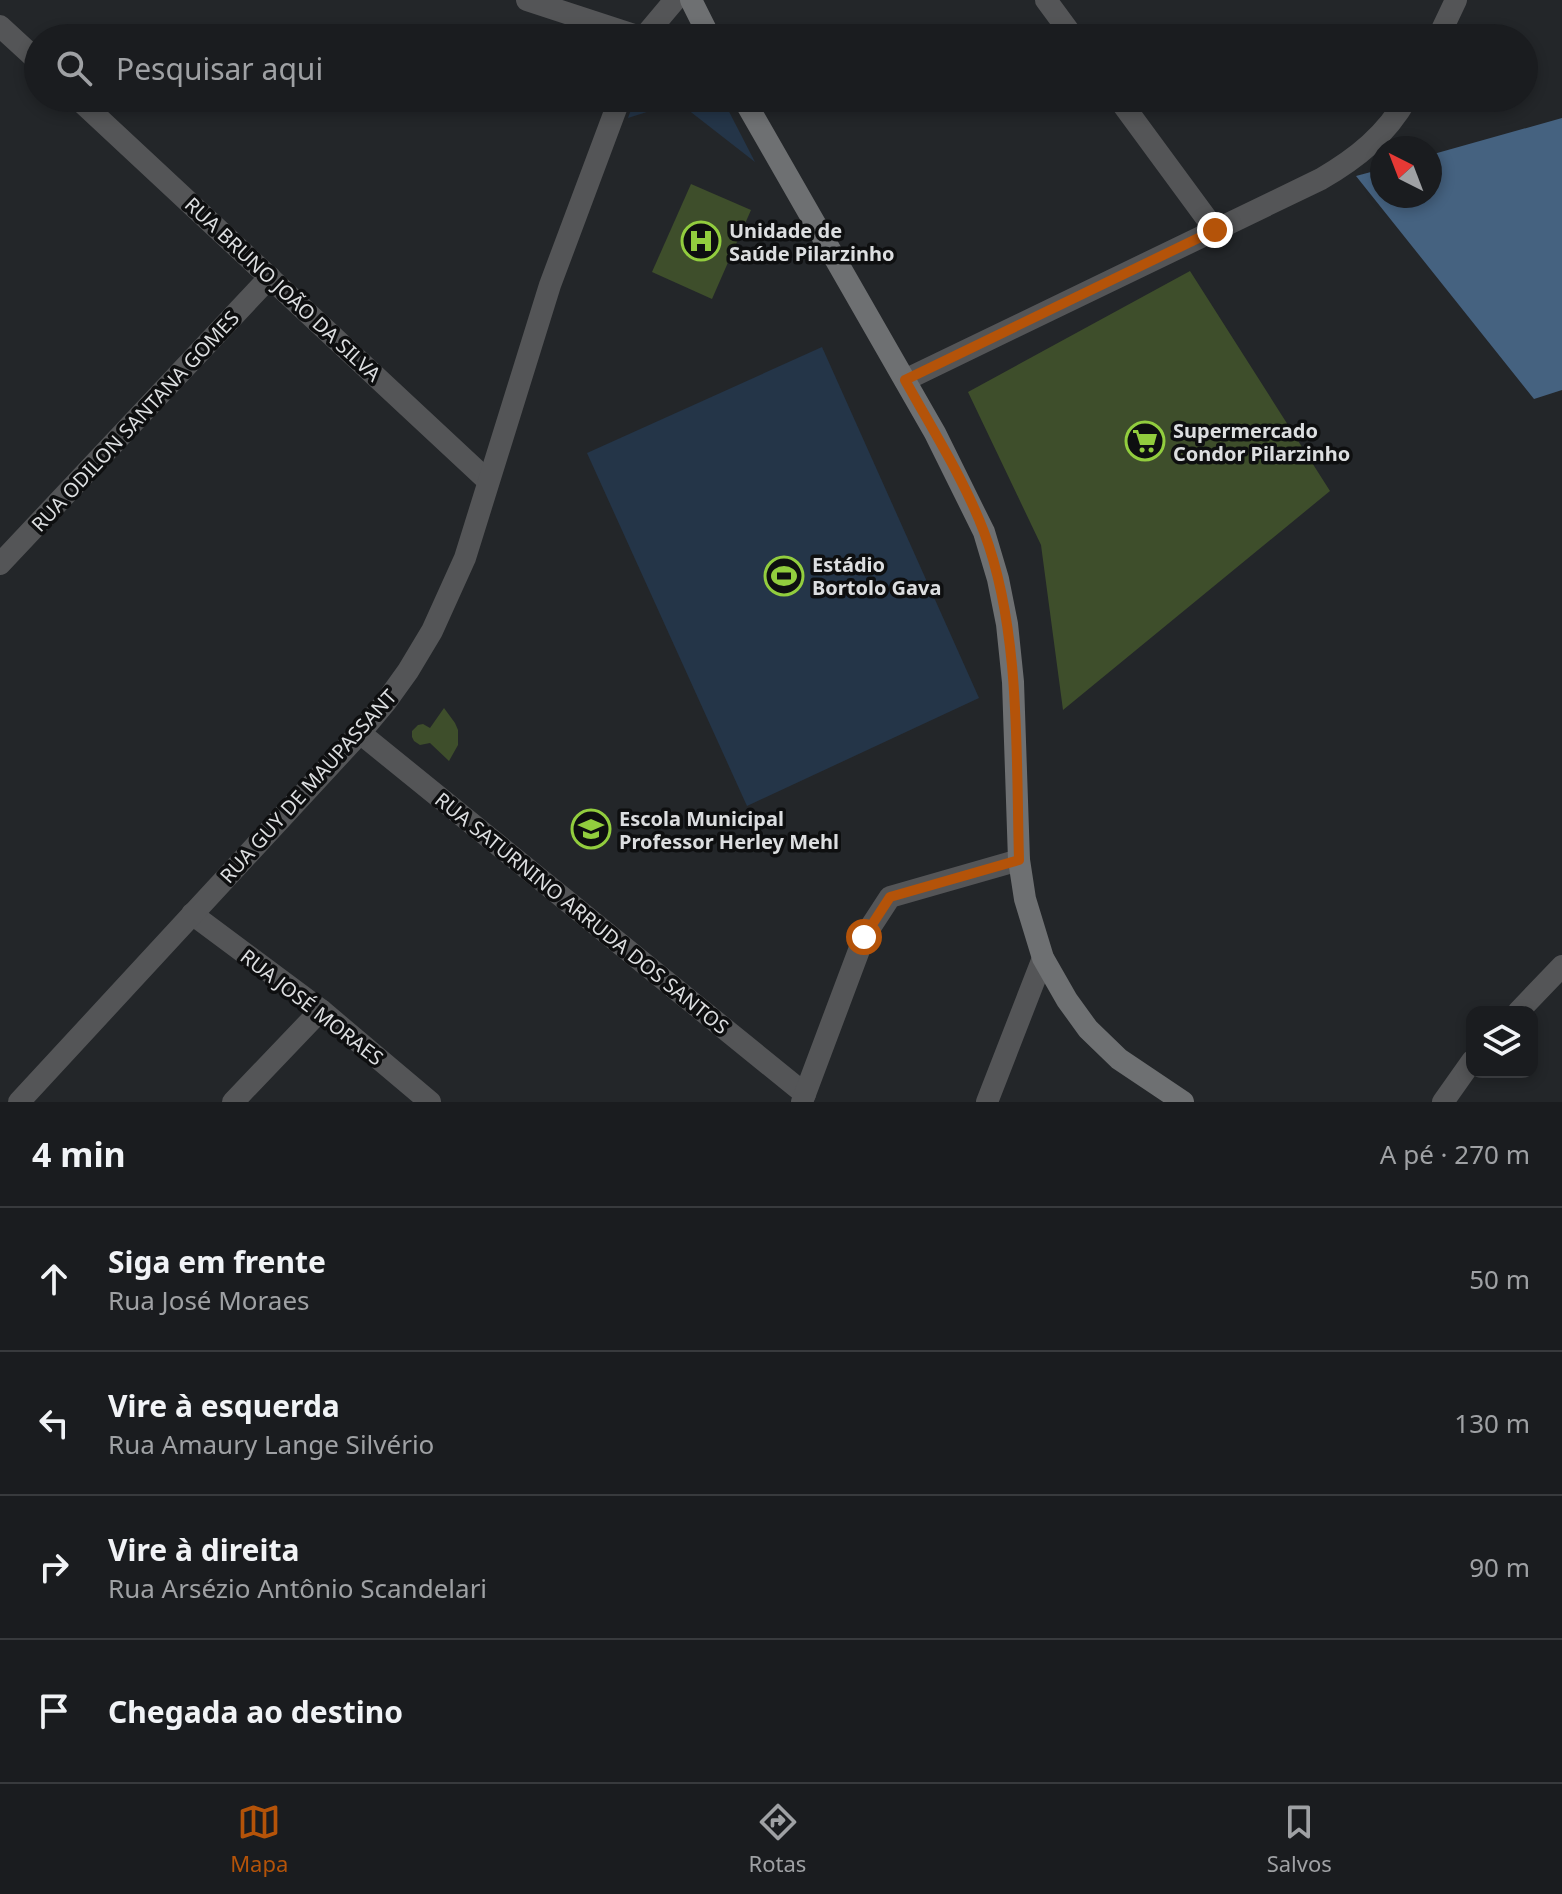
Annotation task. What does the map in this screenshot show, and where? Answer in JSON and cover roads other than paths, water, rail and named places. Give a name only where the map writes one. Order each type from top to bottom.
[{"type":"main road","points":[[691,0],[703,24]]},
{"type":"main road","points":[[751,112],[905,380],[984,532],[1007,624],[1013,682],[1019,860],[1025,899],[1043,958],[1088,1029],[1119,1059],[1183,1102]]},
{"type":"street","points":[[527,0],[600,24]]},
{"type":"street","points":[[655,24],[675,0]]},
{"type":"street","points":[[1046,0],[1064,24]]},
{"type":"street","points":[[1442,24],[1449,3]]},
{"type":"street","points":[[0,26],[24,48]]},
{"type":"street","name":"RUA BRUNO JOÃO DA SILVA","points":[[92,112],[488,481]]},
{"type":"street","name":"RUA GUY DE MAUPASSANT","points":[[19,1102],[360,733],[408,671],[432,631],[465,558],[550,285],[615,112]]},
{"type":"street","points":[[1128,112],[1215,230]]},
{"type":"street","points":[[905,380],[1321,179],[1375,142],[1400,112]]},
{"type":"street","name":"RUA ODILON SANTANA GOMES","points":[[0,564],[270,277]]},
{"type":"street","name":"RUA SATURNINO ARRUDA DOS SANTOS","points":[[360,733],[804,1098]]},
{"type":"street","points":[[804,1098],[864,937],[890,897],[1019,860]]},
{"type":"street","name":"RUA JOSÉ MORAES","points":[[192,914],[321,1010],[430,1102]]},
{"type":"street","points":[[987,1102],[1043,958]]},
{"type":"street","points":[[1524,1006],[1562,966]]},
{"type":"street","points":[[233,1102],[321,1010]]},
{"type":"street","points":[[1443,1102],[1466,1069]]},
{"type":"place","name":"Unidade de Saúde Pilarzinho","points":[[701,241]]},
{"type":"place","name":"Supermercado Condor Pilarzinho","points":[[1145,441]]},
{"type":"place","name":"Estádio Bortolo Gava","points":[[784,576]]},
{"type":"place","name":"Escola Municipal Professor Herley Mehl","points":[[591,829]]}]
